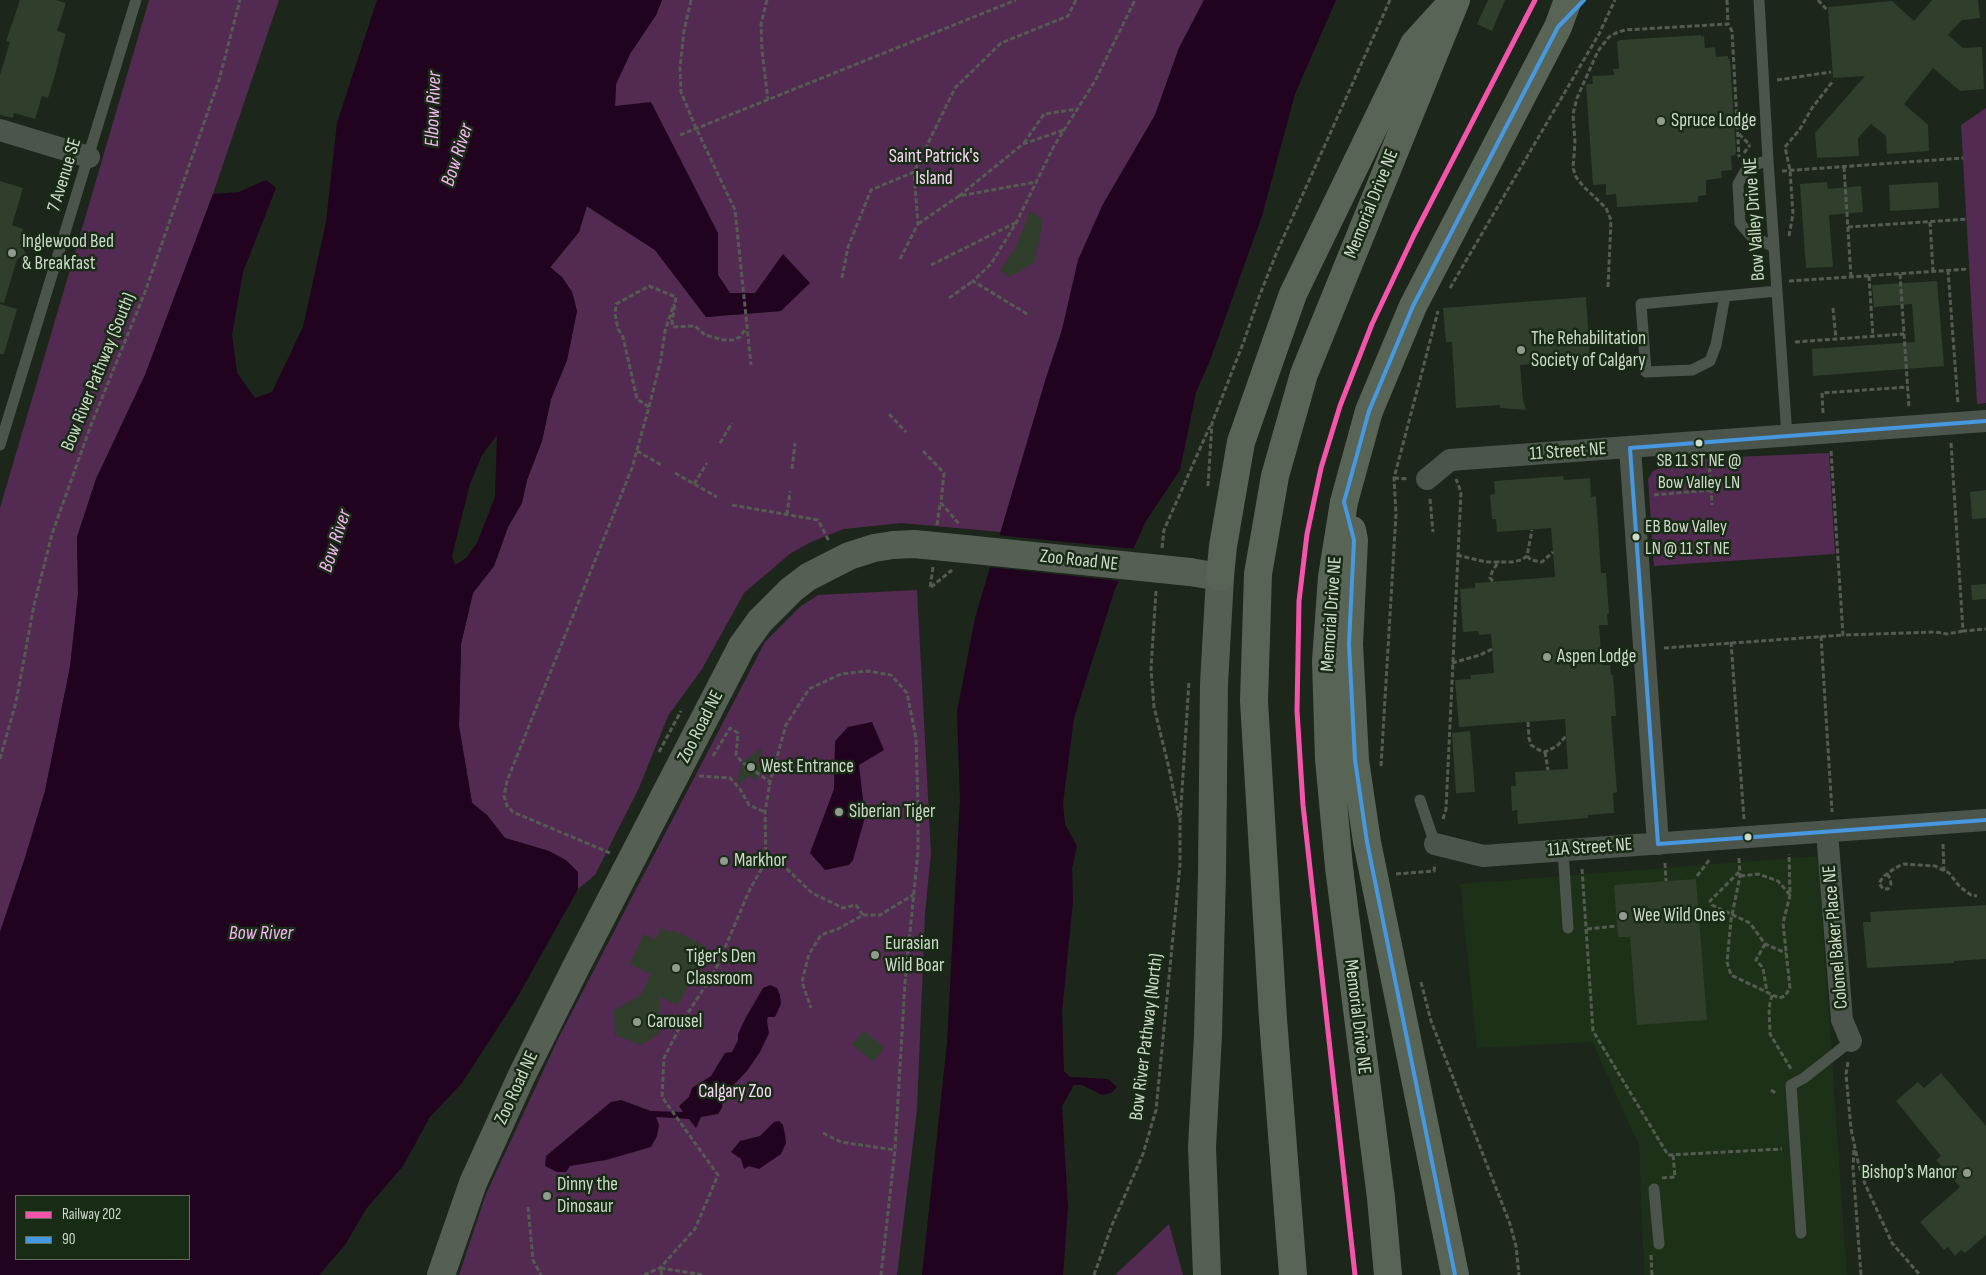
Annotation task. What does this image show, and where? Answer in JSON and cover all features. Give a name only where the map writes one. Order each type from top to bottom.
[{"type":"highway","points":[[1220,577],[1223,546],[1241,442],[1293,294],[1414,44],[1454,0]]},
{"type":"highway","name":"Memorial Drive NE","points":[[1293,1275],[1273,1019],[1254,701],[1258,574],[1275,476],[1304,374],[1454,0]]},
{"type":"highway","name":"Memorial Drive NE","points":[[1388,1275],[1381,1198],[1339,867],[1329,759],[1326,661],[1332,577],[1344,502],[1369,411],[1413,306],[1558,27],[1568,0]]},
{"type":"highway","points":[[1558,27],[1584,0]]},
{"type":"highway","points":[[1344,502],[1354,540],[1349,644],[1355,760],[1369,851],[1455,1275]]},
{"type":"street","points":[[0,130],[89,156]]},
{"type":"street","name":"11 Street NE","points":[[1450,460],[1986,421]]},
{"type":"street","points":[[1630,448],[1644,650],[1661,849]]},
{"type":"street","points":[[1427,479],[1450,460]]},
{"type":"street","name":"Zoo Road NE","points":[[441,1275],[473,1183],[522,1075],[576,966],[742,646],[760,621],[791,590],[808,577],[849,556],[874,548],[914,544],[1190,572],[1220,577]]},
{"type":"street","points":[[1207,1275],[1202,1148],[1208,1035],[1214,684],[1220,577]]},
{"type":"street","name":"11A Street NE","points":[[1435,844],[1483,856],[1572,856],[1742,843],[1830,831],[1986,820]]},
{"type":"street","name":"Colonel Baker Place NE","points":[[1830,831],[1842,1020],[1852,1041]]},
{"type":"lane","name":"7 Avenue SE","points":[[0,445],[136,0]]},
{"type":"lane","name":"Bow Valley Drive NE","points":[[1759,0],[1768,166],[1787,436]]},
{"type":"lane","points":[[1768,166],[1748,168],[1738,184],[1740,223],[1750,235],[1774,247]]},
{"type":"lane","points":[[1724,296],[1716,345],[1710,361],[1692,370],[1646,372],[1641,304],[1724,296],[1777,286]]},
{"type":"lane","points":[[1420,800],[1435,844]]},
{"type":"lane","points":[[1568,928],[1572,856]]},
{"type":"lane","points":[[1801,1233],[1791,1085],[1804,1078],[1852,1041]]},
{"type":"lane","points":[[1654,1189],[1659,1244]]},
{"type":"path","name":"Bow River Pathway (South)","points":[[0,759],[16,702],[34,605],[52,534],[91,426],[145,292],[219,80],[240,0]]},
{"type":"path","points":[[691,0],[684,31],[680,67],[681,92],[735,210],[751,365]]},
{"type":"path","points":[[767,0],[760,24],[768,100]]},
{"type":"path","points":[[680,135],[1016,0]]},
{"type":"path","points":[[918,224],[914,172],[955,88],[1001,43],[1068,16],[1076,0]]},
{"type":"path","points":[[949,298],[973,281],[992,264],[1016,223],[1064,130],[1095,81],[1135,0]]},
{"type":"path","points":[[1449,291],[1599,34],[1615,0]]},
{"type":"path","points":[[1726,0],[1728,24],[1732,32],[1740,158]]},
{"type":"path","points":[[1818,0],[1828,11]]},
{"type":"path","points":[[1608,287],[1611,220],[1606,208],[1583,186],[1573,168],[1575,106],[1598,51],[1609,37],[1625,30],[1728,24]]},
{"type":"path","points":[[1764,82],[1831,72]]},
{"type":"path","points":[[1788,240],[1793,214],[1790,170],[1784,147],[1800,129],[1812,108],[1833,81]]},
{"type":"path","points":[[900,260],[918,224],[959,196],[1024,144],[1044,114],[1077,108]]},
{"type":"path","points":[[1024,144],[1064,130]]},
{"type":"path","points":[[1768,166],[1790,170],[1963,158]]},
{"type":"path","points":[[1844,166],[1851,277]]},
{"type":"path","points":[[842,278],[848,247],[871,190],[914,172]]},
{"type":"path","points":[[959,196],[1036,182]]},
{"type":"path","points":[[1848,227],[1968,219]]},
{"type":"path","points":[[1930,222],[1933,271]]},
{"type":"path","points":[[931,265],[1016,223]]},
{"type":"path","points":[[1777,286],[1788,281],[1968,269]]},
{"type":"path","points":[[1948,270],[1963,631]]},
{"type":"path","points":[[1788,274],[1788,281]]},
{"type":"path","points":[[1900,274],[1910,427]]},
{"type":"path","points":[[1869,276],[1873,336]]},
{"type":"path","points":[[973,281],[1026,314]]},
{"type":"path","points":[[649,407],[637,399],[623,337],[617,322],[616,304],[649,286],[676,297],[673,327],[694,326],[705,335],[724,340],[733,340],[740,337],[746,326]]},
{"type":"path","points":[[613,854],[513,812],[507,806],[504,796],[507,781],[593,568],[637,451],[662,359],[665,331],[674,304]]},
{"type":"path","points":[[1380,773],[1396,514],[1394,478],[1439,308]]},
{"type":"path","points":[[1833,308],[1836,339]]},
{"type":"path","points":[[1780,343],[1904,334]]},
{"type":"path","points":[[1795,342],[1796,352]]},
{"type":"path","points":[[1822,393],[1908,387]]},
{"type":"path","points":[[889,414],[906,432]]},
{"type":"path","points":[[720,443],[732,423]]},
{"type":"path","points":[[1161,549],[1164,530],[1212,423]]},
{"type":"path","points":[[1830,433],[1843,635]]},
{"type":"path","points":[[792,469],[795,443]]},
{"type":"path","points":[[637,451],[663,466]]},
{"type":"path","points":[[923,451],[944,473],[936,533]]},
{"type":"path","points":[[1648,496],[1711,490],[1709,458],[1712,505]]},
{"type":"path","points":[[1390,875],[1434,871],[1435,844],[1446,809],[1461,492],[1450,460]]},
{"type":"path","points":[[694,484],[707,464]]},
{"type":"path","points":[[676,473],[717,497]]},
{"type":"path","points":[[787,515],[790,491]]},
{"type":"path","points":[[934,559],[930,588],[961,549],[962,527],[941,503]]},
{"type":"path","points":[[732,505],[818,520],[830,543]]},
{"type":"path","points":[[1527,556],[1532,530]]},
{"type":"path","points":[[1527,556],[1531,560],[1542,562],[1553,552]]},
{"type":"path","points":[[1458,555],[1486,562],[1512,562],[1527,556]]},
{"type":"path","points":[[1493,581],[1490,578],[1499,561]]},
{"type":"path","name":"Bow River Pathway (North)","points":[[1157,588],[1150,669],[1154,707],[1180,822]]},
{"type":"path","points":[[1644,650],[1821,636],[1936,632],[1947,634],[1986,629]]},
{"type":"path","points":[[1821,636],[1830,831]]},
{"type":"path","points":[[1731,642],[1742,843],[1740,874],[1732,914],[1728,962],[1731,975],[1779,998],[1785,996],[1790,988],[1783,923],[1790,895],[1789,846]]},
{"type":"path","points":[[1452,663],[1480,656],[1492,649]]},
{"type":"path","points":[[644,1275],[660,1268],[696,1229],[718,1175],[662,1097],[664,1058],[684,1019],[715,971],[750,889],[766,861],[764,812],[770,782],[786,725],[809,689],[841,674],[868,671],[891,675],[907,692],[916,738],[918,851],[905,992],[895,1150],[882,1275]]},
{"type":"path","name":"Bow River Pathway (North)","points":[[1094,1275],[1112,1226],[1143,1154],[1156,1110],[1160,1052],[1180,865],[1180,822],[1190,675]]},
{"type":"path","points":[[1528,722],[1531,746],[1545,752],[1557,746],[1566,736]]},
{"type":"path","points":[[710,761],[730,728],[738,733],[736,756],[770,782]]},
{"type":"path","points":[[1545,752],[1548,770]]},
{"type":"path","points":[[696,776],[730,778],[740,789],[749,804],[764,812]]},
{"type":"path","points":[[1942,836],[1944,871]]},
{"type":"path","points":[[1661,849],[1666,881]]},
{"type":"path","points":[[1572,856],[1587,929],[1593,1031],[1668,1155],[1784,1149]]},
{"type":"path","points":[[1697,876],[1712,857]]},
{"type":"path","points":[[766,861],[784,866],[812,893],[843,908],[856,905],[863,915]]},
{"type":"path","points":[[1886,874],[1890,878],[1891,884],[1888,889],[1882,889],[1879,883],[1886,874],[1904,864],[1935,866],[1949,873],[1960,887],[1971,896],[1977,896]]},
{"type":"path","points":[[1786,953],[1765,944],[1750,923],[1712,905],[1710,901],[1740,874],[1758,874],[1778,881],[1790,895]]},
{"type":"path","points":[[811,1008],[802,982],[809,954],[821,935],[838,929],[863,915],[880,915],[913,895]]},
{"type":"path","points":[[1587,929],[1617,926]]},
{"type":"path","points":[[1765,944],[1756,960],[1763,968],[1767,992]]},
{"type":"path","points":[[1420,980],[1431,1021],[1510,1224],[1516,1246],[1519,1275]]},
{"type":"path","points":[[1772,995],[1769,1008],[1770,1034],[1791,1069]]},
{"type":"path","points":[[1852,1041],[1846,1074],[1854,1145],[1853,1168],[1861,1275]]},
{"type":"path","points":[[1772,1090],[1778,1094],[1781,1102]]},
{"type":"path","points":[[823,1133],[841,1142],[895,1150]]},
{"type":"path","points":[[1854,1145],[1865,1184],[1892,1243],[1920,1275]]},
{"type":"path","points":[[528,1207],[533,1260],[541,1275]]},
{"type":"path","points":[[660,1268],[662,1275]]},
{"type":"path","points":[[660,1268],[704,1275]]},
{"type":"shaded area","points":[[1818,856],[1847,1275],[1644,1275],[1639,1145],[1592,1042],[1477,1048],[1460,884]]},
{"type":"green space","points":[[149,0],[279,0],[213,194],[145,375],[96,479],[77,537],[78,594],[70,667],[45,791],[0,932],[0,508]]},
{"type":"green space","name":"Saint Patrick's Island","points":[[662,0],[1204,0],[1179,48],[1155,115],[1102,206],[1046,378],[1001,532],[901,523],[844,529],[811,542],[791,553],[744,593],[702,669],[668,716],[639,788],[595,875],[578,889],[578,872],[549,851],[505,838],[487,815],[472,803],[459,726],[461,644],[473,593],[494,566],[508,527],[522,503],[527,480],[542,441],[551,399],[567,360],[577,311],[572,292],[562,277],[550,268],[579,232],[586,206],[655,250],[706,317],[781,311],[755,293],[730,293],[718,275],[718,233],[615,107],[616,84],[630,54],[656,15]]},
{"type":"green space","points":[[1986,108],[1986,403],[1977,404],[1961,125]]},
{"type":"green space","points":[[1829,453],[1835,554],[1654,566],[1648,479],[1653,471],[1669,464],[1709,458]]},
{"type":"green space","name":"Calgary Zoo","points":[[917,590],[931,853],[925,914],[917,1110],[897,1275],[459,1275],[486,1194],[559,1037],[765,642],[801,606],[818,595]]},
{"type":"green space","points":[[1169,1224],[1183,1275],[1115,1275]]},
{"type":"water","name":"Bow River","points":[[377,0],[662,0],[656,15],[630,54],[616,84],[615,106],[651,102],[718,233],[718,275],[730,293],[755,293],[783,254],[810,283],[781,311],[706,317],[655,250],[587,206],[579,232],[550,267],[562,277],[572,292],[577,311],[567,360],[551,399],[542,441],[527,480],[522,503],[508,527],[494,566],[473,593],[461,644],[459,726],[472,803],[487,815],[505,838],[549,851],[566,860],[578,872],[578,889],[517,998],[462,1083],[430,1117],[403,1166],[366,1209],[345,1245],[319,1275],[0,1275],[0,932],[45,791],[70,667],[78,594],[77,537],[96,479],[145,375],[213,194],[239,192],[266,180],[276,188],[243,272],[232,335],[237,373],[255,398],[272,392],[303,327],[326,222],[337,123]],"holes":[[[497,435],[495,497],[477,543],[466,558],[455,565],[452,556],[470,484],[482,455]]]},
{"type":"water","points":[[1204,0],[1336,0],[1295,94],[1262,216],[1209,363],[1196,392],[1180,470],[1146,521],[1115,589],[1074,718],[1063,803],[1065,824],[1077,846],[1072,868],[1073,901],[1062,1012],[1064,1071],[1070,1077],[1108,1079],[1117,1087],[1111,1093],[1102,1095],[1082,1085],[1074,1085],[1062,1106],[1068,1207],[1063,1275],[922,1275],[947,1043],[960,800],[957,712],[975,618],[1046,378],[1061,334],[1078,260],[1102,206],[1155,115],[1179,48]]},
{"type":"water","points":[[872,722],[884,750],[859,765],[865,817],[853,860],[849,865],[825,870],[810,853],[834,789],[835,741],[848,727]]},
{"type":"water","points":[[770,985],[777,988],[781,1004],[775,1017],[768,1017],[769,1033],[760,1052],[747,1071],[723,1096],[722,1108],[718,1114],[701,1117],[696,1128],[689,1119],[656,1117],[659,1125],[657,1136],[651,1147],[606,1160],[570,1166],[566,1172],[557,1172],[545,1166],[546,1156],[611,1102],[621,1100],[651,1111],[683,1112],[679,1106],[689,1097],[692,1088],[711,1076],[725,1053],[732,1052],[745,1019],[763,988]]},
{"type":"water","points":[[779,1121],[783,1125],[786,1143],[781,1154],[759,1169],[749,1166],[744,1169],[741,1159],[731,1152],[740,1141],[760,1136],[774,1122]]},
{"type":"pier","points":[[997,535],[1136,549],[1121,581],[988,567]]},
{"type":"building","points":[[20,0],[56,0],[66,3],[57,31],[66,34],[59,61],[48,98],[42,96],[35,119],[14,113],[13,118],[0,115],[0,75],[10,42],[6,41]]},
{"type":"building","points":[[1488,0],[1505,0],[1492,31],[1477,24]]},
{"type":"building","points":[[1932,0],[1978,0],[1980,18],[1962,20],[1948,35],[1963,48],[1982,47],[1984,89],[1960,91],[1933,68],[1904,104],[1928,125],[1929,151],[1887,154],[1886,136],[1871,124],[1858,138],[1859,156],[1817,158],[1815,133],[1865,76],[1833,78],[1828,7],[1892,1],[1914,21]]},
{"type":"building","name":"Spruce Lodge","points":[[1701,35],[1701,37],[1704,36],[1705,48],[1715,47],[1716,57],[1728,56],[1728,59],[1730,59],[1736,152],[1735,155],[1731,156],[1732,170],[1721,171],[1722,178],[1706,180],[1706,195],[1698,196],[1698,202],[1617,207],[1616,194],[1606,195],[1606,184],[1593,185],[1586,84],[1593,84],[1592,76],[1614,75],[1613,69],[1619,69],[1617,42],[1620,40]]},
{"type":"building","points":[[0,181],[23,188],[12,225],[23,229],[20,243],[26,254],[17,259],[4,303],[0,302]]},
{"type":"building","points":[[1827,182],[1828,189],[1861,186],[1863,212],[1829,215],[1833,267],[1806,268],[1800,184]]},
{"type":"building","points":[[1938,182],[1939,208],[1890,211],[1889,185]]},
{"type":"building","points":[[1030,211],[1041,218],[1041,230],[1034,263],[1010,277],[1000,271],[1016,247]]},
{"type":"building","points":[[1937,281],[1944,366],[1813,376],[1812,349],[1915,342],[1912,304],[1874,307],[1872,285]]},
{"type":"building","name":"The Rehabilitation Society of Calgary","points":[[1586,297],[1590,359],[1520,365],[1523,400],[1526,410],[1500,408],[1500,405],[1456,408],[1452,342],[1446,342],[1443,308]]},
{"type":"building","points":[[0,304],[17,309],[4,354],[0,354]]},
{"type":"building","name":"Aspen Lodge","points":[[1563,476],[1564,480],[1590,478],[1591,497],[1596,496],[1601,573],[1606,573],[1609,614],[1607,614],[1608,625],[1599,625],[1602,665],[1610,665],[1611,675],[1613,675],[1616,716],[1611,716],[1617,792],[1613,793],[1614,813],[1588,815],[1588,818],[1518,824],[1517,810],[1512,811],[1511,786],[1516,786],[1515,772],[1568,769],[1565,719],[1459,727],[1455,680],[1471,679],[1471,675],[1494,673],[1491,634],[1479,635],[1478,631],[1463,632],[1460,589],[1475,588],[1475,583],[1555,577],[1551,528],[1497,532],[1496,519],[1492,519],[1490,495],[1495,494],[1494,481]]},
{"type":"building","points":[[1986,490],[1986,518],[1972,519],[1970,492]]},
{"type":"building","points":[[1986,584],[1986,599],[1972,600],[1971,585]]},
{"type":"building","points":[[1470,731],[1475,792],[1456,793],[1452,733]]},
{"type":"building","name":"West Entrance","points":[[762,748],[757,764],[763,769],[755,780],[749,776],[736,787],[742,762]]},
{"type":"building","points":[[1696,879],[1707,1020],[1637,1025],[1630,937],[1618,937],[1614,885]]},
{"type":"building","points":[[1986,905],[1986,959],[1954,961],[1954,963],[1867,968],[1863,922],[1871,922],[1870,912]]},
{"type":"building","points":[[661,928],[672,933],[673,930],[707,947],[678,1005],[659,996],[660,1033],[641,1045],[615,1035],[614,1010],[641,995],[651,974],[630,964],[644,934],[655,940]]},
{"type":"building","points":[[864,1031],[884,1048],[873,1062],[852,1044]]},
{"type":"building","name":"Bishop's Manor","points":[[1941,1073],[1986,1126],[1986,1235],[1965,1253],[1961,1250],[1955,1256],[1948,1247],[1944,1250],[1920,1222],[1960,1187],[1936,1160],[1941,1156],[1896,1101],[1918,1082],[1924,1088]]},
{"type":"rail line","name":"202","points":[[1355,1275],[1303,805],[1297,711],[1299,601],[1307,534],[1321,468],[1340,406],[1372,324],[1414,235],[1535,0]]},
{"type":"transit line","name":"90","points":[[1455,1275],[1367,842],[1355,760],[1349,644],[1354,540],[1344,502],[1369,411],[1413,306],[1558,27],[1584,0]]},
{"type":"transit line","name":"90","points":[[1630,448],[1986,421]]},
{"type":"transit line","name":"90","points":[[1630,448],[1658,844]]},
{"type":"transit line","name":"90","points":[[1658,844],[1986,820]]},
{"type":"place","name":"Spruce Lodge","points":[[1661,121]]},
{"type":"place","name":"Inglewood Bed & Breakfast","points":[[12,253]]},
{"type":"place","name":"The Rehabilitation Society of Calgary","points":[[1521,350]]},
{"type":"place","name":"SB 11 ST NE @ Bow Valley LN","points":[[1699,443]]},
{"type":"place","name":"EB Bow Valley LN @ 11 ST NE","points":[[1636,537]]},
{"type":"place","name":"Aspen Lodge","points":[[1547,657]]},
{"type":"place","name":"West Entrance","points":[[751,767]]},
{"type":"place","name":"Siberian Tiger","points":[[839,812]]},
{"type":"place","name":"Markhor","points":[[724,861]]},
{"type":"place","name":"Wee Wild Ones","points":[[1623,916]]},
{"type":"place","name":"Eurasian Wild Boar","points":[[875,955]]},
{"type":"place","name":"Tiger's Den Classroom","points":[[676,968]]},
{"type":"place","name":"Carousel","points":[[637,1022]]},
{"type":"place","name":"Bishop's Manor","points":[[1967,1173]]},
{"type":"place","name":"Dinny the Dinosaur","points":[[547,1196]]},
{"type":"water label","name":"Elbow River","points":[[434,109]]}]
